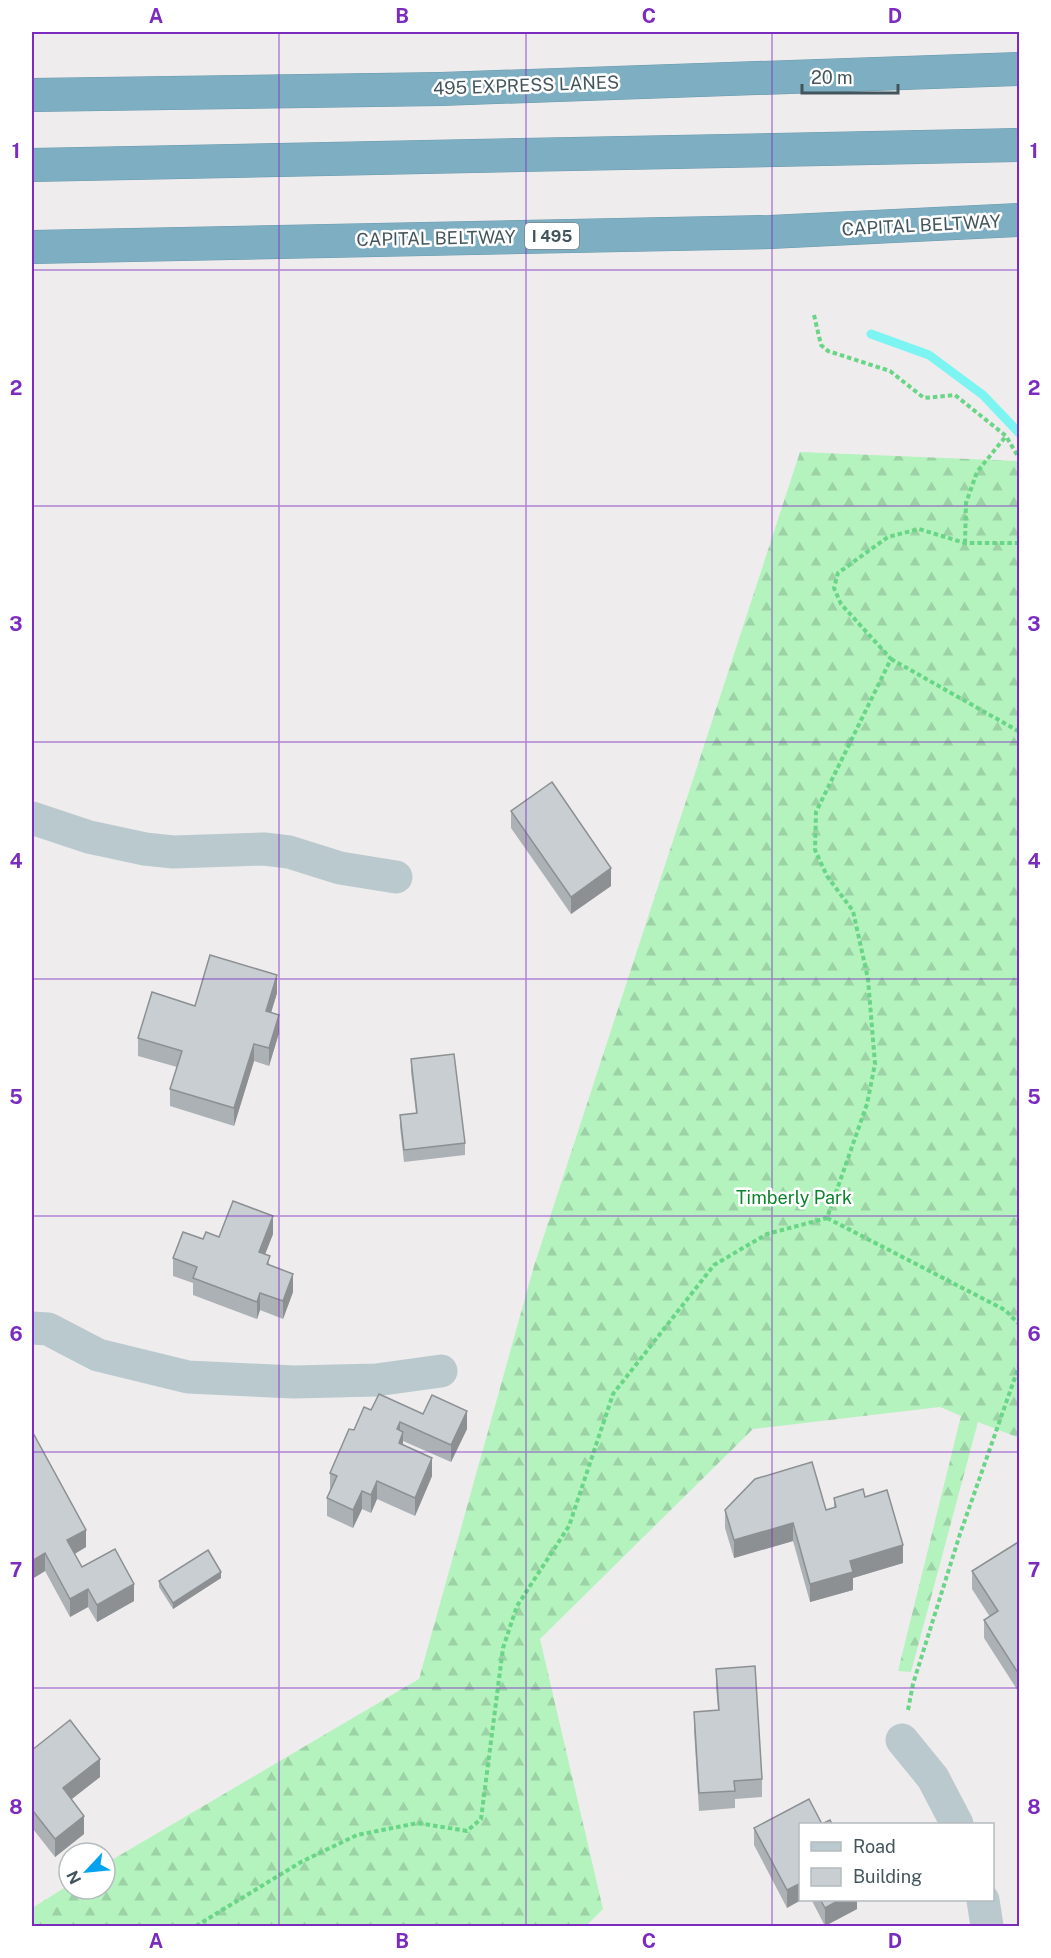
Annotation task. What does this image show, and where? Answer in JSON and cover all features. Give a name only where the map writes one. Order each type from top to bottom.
[{"type":"highway","name":"495 EXPRESS LANES","points":[[32,95],[441,89],[1020,69]]},
{"type":"highway","points":[[32,165],[1020,145]]},
{"type":"highway","name":"CAPITAL BELTWAY","points":[[32,247],[770,232],[1020,220]]},
{"type":"street","points":[[32,818],[89,837],[145,849],[173,852],[264,849],[289,852],[339,868],[396,877]]},
{"type":"street","points":[[32,1328],[48,1329],[98,1355],[188,1377],[294,1382],[376,1380],[441,1371]]},
{"type":"street","points":[[902,1740],[933,1778],[956,1823]]},
{"type":"street","points":[[983,1901],[987,1926]]},
{"type":"path","points":[[814,315],[821,345],[828,351],[890,371],[924,398],[956,395],[1006,436],[1020,460]]},
{"type":"path","points":[[965,543],[966,503],[977,472],[1006,436]]},
{"type":"path","points":[[1020,543],[965,543],[919,529],[888,537],[838,573],[834,588],[841,604],[891,659],[1020,732]]},
{"type":"path","points":[[827,1218],[867,1104],[875,1064],[868,980],[855,922],[852,911],[827,876],[815,850],[816,812],[891,659]]},
{"type":"path","points":[[196,1926],[301,1862],[357,1835],[418,1823],[467,1831],[481,1819],[502,1648],[517,1606],[569,1526],[614,1394],[714,1265],[766,1234],[827,1218],[1005,1310],[1020,1325]]},
{"type":"path","points":[[902,1740],[916,1673],[960,1534],[1020,1363]]},
{"type":"green space","name":"Timberly Park","points":[[800,452],[1019,461],[1019,1438],[978,1422],[911,1672],[898,1671],[961,1416],[940,1407],[753,1429],[540,1639],[603,1909],[586,1926],[32,1926],[32,1908],[57,1892],[57,1901],[117,1901],[117,1857],[419,1679],[534,1266]]},
{"type":"building","points":[[552,782],[611,868],[571,897],[511,811]]},
{"type":"building","points":[[210,955],[277,975],[266,1011],[279,1015],[269,1048],[254,1044],[234,1108],[170,1089],[182,1051],[138,1038],[152,992],[195,1006]]},
{"type":"building","points":[[454,1054],[465,1143],[404,1150],[400,1115],[417,1113],[411,1059]]},
{"type":"building","points":[[233,1201],[273,1216],[259,1252],[270,1256],[267,1264],[293,1274],[283,1301],[260,1293],[257,1302],[193,1278],[197,1267],[173,1258],[183,1232],[203,1239],[206,1232],[219,1237]]},
{"type":"building","points":[[379,1394],[423,1414],[432,1395],[467,1411],[451,1445],[400,1422],[397,1429],[403,1432],[399,1443],[432,1458],[415,1498],[377,1481],[371,1495],[362,1491],[353,1510],[327,1498],[337,1476],[330,1473],[349,1429],[354,1430],[364,1407],[371,1410]]},
{"type":"building","points":[[32,1431],[86,1530],[67,1540],[82,1567],[115,1549],[134,1584],[97,1605],[88,1589],[70,1599],[45,1553],[32,1561]]},
{"type":"building","points":[[812,1462],[826,1510],[836,1507],[834,1498],[863,1489],[865,1497],[887,1490],[903,1545],[850,1561],[853,1572],[810,1584],[793,1523],[734,1540],[725,1510],[755,1479]]},
{"type":"building","points":[[1020,1541],[1020,1676],[984,1620],[998,1611],[972,1571]]},
{"type":"building","points":[[208,1550],[221,1572],[173,1603],[159,1581]]},
{"type":"building","points":[[755,1666],[762,1779],[734,1781],[735,1791],[699,1793],[694,1712],[719,1710],[716,1669]]},
{"type":"building","points":[[70,1720],[100,1759],[63,1788],[84,1816],[55,1839],[32,1812],[32,1750]]},
{"type":"building","points":[[809,1799],[821,1823],[799,1823],[799,1884],[787,1890],[754,1828]]},
{"type":"building","points":[[821,1901],[837,1901],[825,1908]]},
{"type":"waterway","points":[[871,334],[929,355],[983,395],[1020,434]]}]
